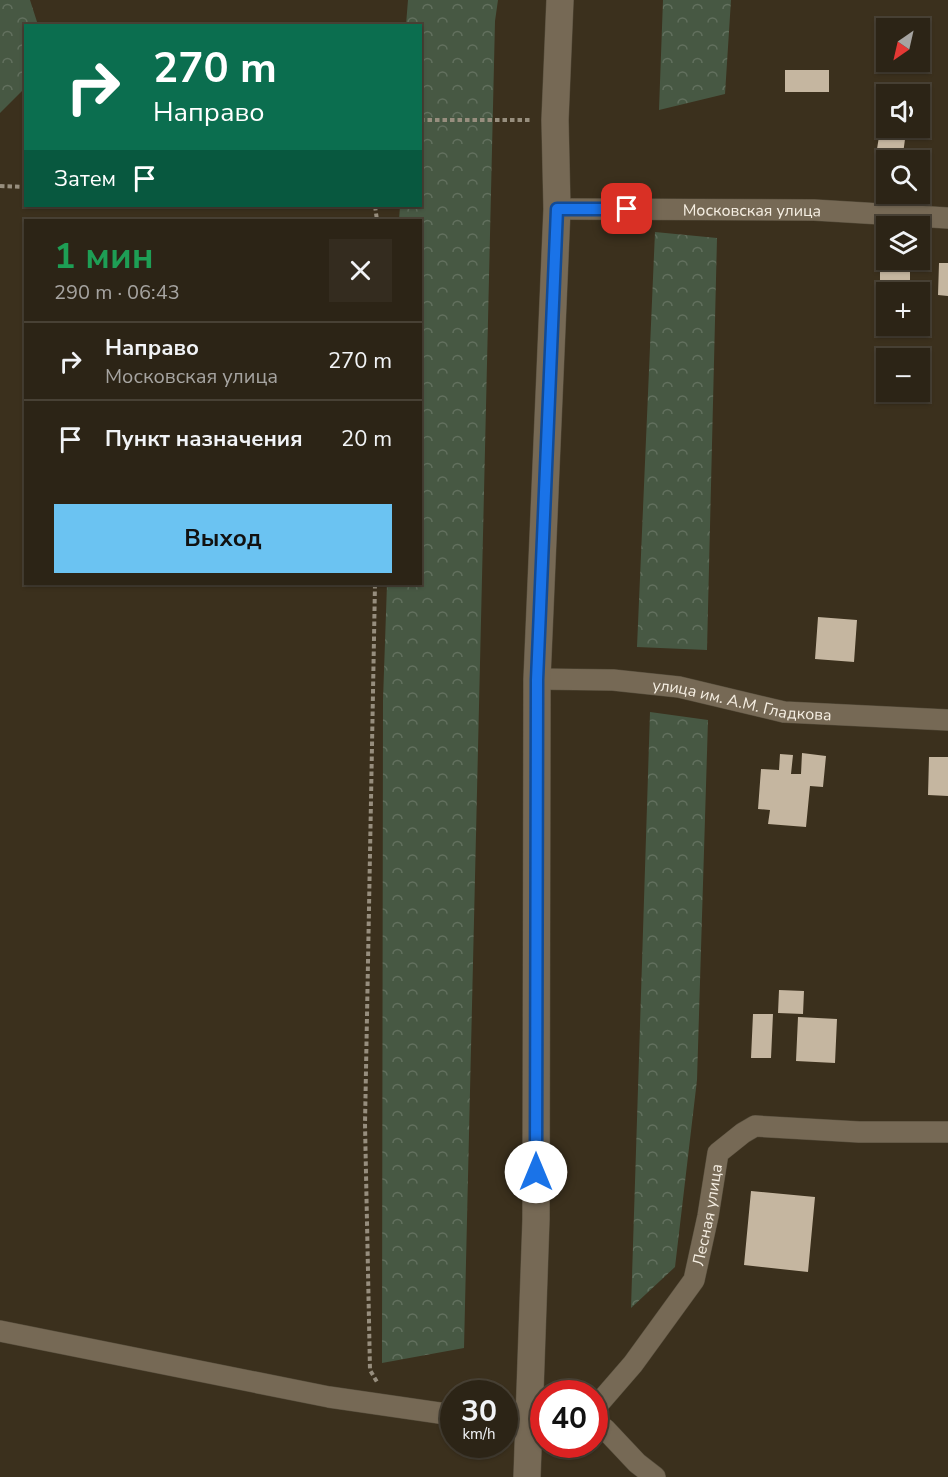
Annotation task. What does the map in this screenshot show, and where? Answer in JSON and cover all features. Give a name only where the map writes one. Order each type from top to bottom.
[{"type":"street","points":[[527,1477],[525,1415],[536,1219],[537,680],[557,209],[555,120],[560,0]]},
{"type":"street","name":"Московская улица","points":[[557,209],[814,210],[948,218]]},
{"type":"street","name":"улица им. А.М. Гладкова","points":[[537,680],[613,680],[679,687],[784,712],[948,720]]},
{"type":"street","name":"Лесная улица","points":[[608,1393],[633,1364],[694,1280],[708,1216],[718,1153],[743,1133],[755,1126],[859,1132],[948,1132]]},
{"type":"street","points":[[0,1330],[329,1397],[440,1413]]},
{"type":"street","points":[[608,1432],[637,1463],[655,1477]]},
{"type":"path","points":[[422,120],[555,120]]},
{"type":"path","points":[[0,186],[24,188]]},
{"type":"path","points":[[375,585],[365,1124],[369,1358],[370,1370],[391,1406]]},
{"type":"green space","points":[[0,0],[30,0],[38,24],[24,24],[24,89],[0,113]]},
{"type":"green space","points":[[408,0],[498,0],[495,21],[464,1348],[382,1363],[383,700],[387,585],[422,585],[422,219],[399,219],[400,207],[422,207],[422,24],[406,24]]},
{"type":"green space","points":[[663,0],[731,0],[725,94],[659,110]]},
{"type":"green space","points":[[655,232],[717,238],[707,650],[637,647]]},
{"type":"green space","points":[[650,712],[708,720],[697,1080],[675,1267],[631,1308]]},
{"type":"building","points":[[785,70],[829,70],[829,92],[785,92]]},
{"type":"building","points":[[879,138],[905,138],[904,150],[877,149]]},
{"type":"building","points":[[939,263],[948,263],[948,296],[938,295]]},
{"type":"building","points":[[880,270],[910,270],[910,282],[880,282]]},
{"type":"building","points":[[818,617],[857,620],[854,662],[815,659]]},
{"type":"building","points":[[802,753],[826,756],[823,787],[810,786],[806,827],[768,824],[770,810],[758,809],[761,769],[779,770],[780,754],[793,755],[791,774],[801,774]]},
{"type":"building","points":[[929,757],[948,757],[948,796],[928,795]]},
{"type":"building","points":[[779,990],[804,991],[803,1014],[778,1013]]},
{"type":"building","points":[[753,1014],[773,1014],[771,1058],[751,1058]]},
{"type":"building","points":[[798,1017],[837,1019],[835,1063],[796,1061]]},
{"type":"building","points":[[751,1191],[815,1197],[808,1272],[744,1265]]},
{"type":"route","points":[[536,1172],[537,680],[557,209],[627,209]]}]
